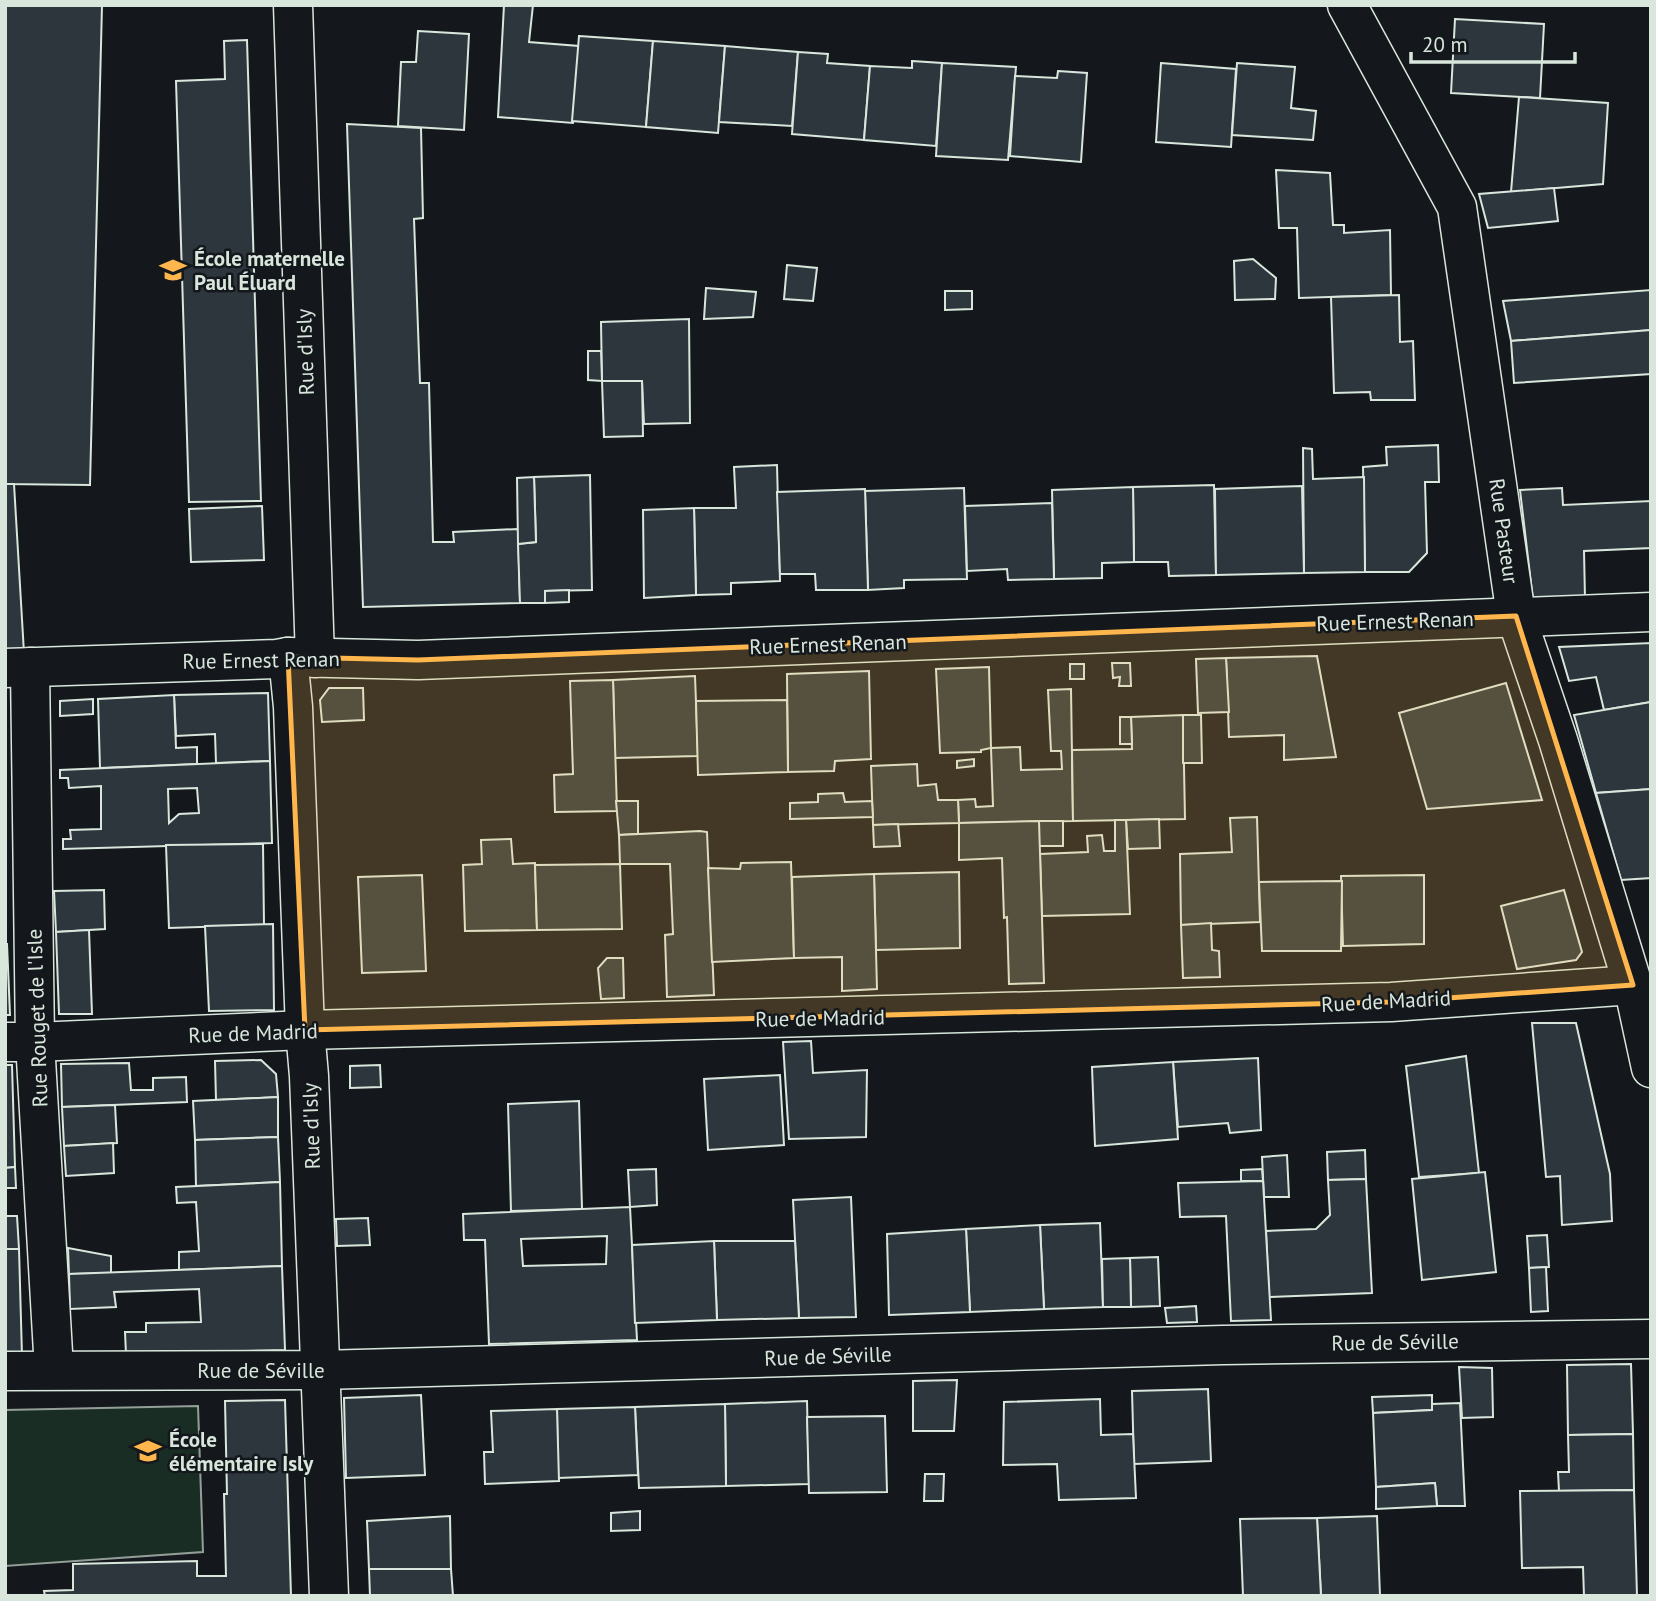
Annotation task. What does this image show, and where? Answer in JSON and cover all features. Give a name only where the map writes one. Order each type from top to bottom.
[{"type":"street","name":"Rue d'Isly","points":[[293,5],[302,657],[293,707],[329,1596]]},
{"type":"street","name":"Rue Pasteur","points":[[1347,5],[1457,207],[1516,616],[1558,740],[1633,985],[1651,1068]]},
{"type":"street","name":"Rue Ernest Renan","points":[[18,667],[302,657],[418,660],[1651,612]]},
{"type":"street","name":"Rue Rouget de l'Isle","points":[[18,667],[20,1042],[54,1370]]},
{"type":"street","name":"Rue de Madrid","points":[[20,1042],[305,1030],[1391,1002],[1633,985]]},
{"type":"street","name":"Rue de Séville","points":[[5,1371],[321,1370],[1223,1345],[1651,1339]]},
{"type":"highlighted area","points":[[1516,616],[1633,985],[1391,1002],[305,1030],[288,657],[418,660]]},
{"type":"green space","points":[[198,1406],[203,1552],[5,1566],[5,1410]]},
{"type":"building","points":[[5,5],[102,5],[90,485],[5,484]]},
{"type":"building","points":[[504,5],[533,5],[529,42],[579,46],[573,123],[498,117]]},
{"type":"building","points":[[1455,19],[1544,24],[1540,98],[1451,93]]},
{"type":"building","points":[[418,31],[469,34],[464,130],[398,126],[401,62],[416,62]]},
{"type":"building","points":[[579,36],[653,41],[646,127],[572,121]]},
{"type":"building","points":[[247,40],[261,501],[189,502],[176,81],[225,79],[224,41]]},
{"type":"building","points":[[653,41],[725,46],[718,133],[646,127]]},
{"type":"building","points":[[725,46],[798,52],[792,126],[719,122]]},
{"type":"building","points":[[798,52],[828,54],[827,63],[870,66],[864,140],[792,134]]},
{"type":"building","points":[[912,61],[942,63],[936,146],[864,140],[870,66],[912,68]]},
{"type":"building","points":[[942,63],[1016,67],[1008,160],[936,156]]},
{"type":"building","points":[[1161,63],[1236,69],[1231,147],[1156,142]]},
{"type":"building","points":[[1237,63],[1295,67],[1291,108],[1316,111],[1313,140],[1232,135]]},
{"type":"building","points":[[1058,71],[1087,73],[1081,162],[1010,156],[1015,76],[1057,78]]},
{"type":"building","points":[[1519,97],[1608,103],[1603,184],[1511,192]]},
{"type":"building","points":[[347,124],[421,128],[423,218],[414,219],[420,383],[429,383],[433,542],[454,542],[453,532],[518,529],[520,603],[363,607]]},
{"type":"building","points":[[1276,170],[1330,173],[1333,225],[1344,225],[1344,233],[1390,230],[1391,295],[1299,298],[1297,228],[1279,228]]},
{"type":"building","points":[[1554,188],[1558,221],[1488,228],[1479,194]]},
{"type":"building","points":[[1253,259],[1276,278],[1275,299],[1235,300],[1234,261]]},
{"type":"building","points":[[787,265],[817,268],[813,301],[784,299]]},
{"type":"building","points":[[706,288],[756,292],[753,317],[704,319]]},
{"type":"building","points":[[1651,290],[1651,330],[1511,341],[1503,301]]},
{"type":"building","points":[[945,291],[972,291],[972,309],[945,310]]},
{"type":"building","points":[[1399,295],[1400,342],[1413,341],[1415,400],[1371,400],[1370,392],[1334,393],[1331,297]]},
{"type":"building","points":[[689,319],[690,423],[644,424],[642,381],[602,381],[601,322]]},
{"type":"building","points":[[1651,330],[1651,374],[1514,383],[1511,341]]},
{"type":"building","points":[[588,351],[601,351],[602,381],[588,380]]},
{"type":"building","points":[[602,381],[642,381],[643,436],[604,437]]},
{"type":"building","points":[[1438,445],[1439,482],[1425,482],[1427,553],[1409,572],[1365,572],[1363,467],[1387,465],[1386,447]]},
{"type":"building","points":[[1303,448],[1312,449],[1313,479],[1364,477],[1365,572],[1304,573]]},
{"type":"building","points":[[777,465],[780,581],[731,583],[731,594],[696,595],[694,508],[736,508],[734,467]]},
{"type":"building","points":[[590,475],[592,590],[545,591],[545,603],[520,603],[518,544],[536,542],[534,477]]},
{"type":"building","points":[[534,477],[536,542],[518,544],[517,478]]},
{"type":"building","points":[[5,484],[14,484],[24,653],[5,654]]},
{"type":"building","points":[[1214,485],[1216,575],[1169,576],[1168,562],[1134,562],[1133,487]]},
{"type":"building","points":[[1302,486],[1304,573],[1216,575],[1215,489]]},
{"type":"building","points":[[1133,487],[1134,562],[1102,563],[1102,578],[1054,579],[1052,490]]},
{"type":"building","points":[[964,488],[967,579],[904,580],[904,588],[868,590],[865,491]]},
{"type":"building","points":[[1562,488],[1563,505],[1651,501],[1651,548],[1584,551],[1585,598],[1533,600],[1520,490]]},
{"type":"building","points":[[865,489],[868,590],[816,590],[815,574],[780,574],[777,492]]},
{"type":"building","points":[[1052,503],[1054,579],[1008,580],[1007,569],[967,571],[965,506]]},
{"type":"building","points":[[262,506],[264,560],[191,562],[189,509]]},
{"type":"building","points":[[694,508],[696,595],[644,598],[643,510]]},
{"type":"building","points":[[569,590],[569,602],[545,603],[545,591]]},
{"type":"building","points":[[1651,643],[1651,702],[1604,710],[1596,677],[1569,681],[1559,647]]},
{"type":"building","points":[[1317,656],[1336,757],[1284,760],[1284,735],[1229,737],[1226,658]]},
{"type":"building","points":[[1226,658],[1229,712],[1198,713],[1196,659]]},
{"type":"building","points":[[1112,663],[1130,663],[1131,686],[1119,686],[1120,677],[1113,678]]},
{"type":"building","points":[[1070,664],[1084,664],[1084,679],[1070,679]]},
{"type":"building","points":[[989,667],[991,748],[981,752],[940,753],[936,669]]},
{"type":"building","points":[[869,671],[871,759],[835,761],[834,771],[788,772],[787,674]]},
{"type":"building","points":[[695,676],[698,756],[615,758],[613,680]]},
{"type":"building","points":[[613,680],[617,811],[555,812],[554,775],[573,774],[570,681]]},
{"type":"building","points":[[1506,683],[1542,800],[1427,809],[1399,713]]},
{"type":"building","points":[[329,688],[363,688],[364,720],[322,722],[320,700]]},
{"type":"building","points":[[1071,689],[1073,821],[959,823],[958,800],[975,799],[976,807],[993,806],[991,748],[1020,747],[1021,770],[1062,769],[1061,751],[1051,751],[1048,690]]},
{"type":"building","points":[[268,693],[270,761],[216,763],[215,734],[176,736],[174,695]]},
{"type":"building","points":[[174,695],[176,748],[197,747],[197,764],[100,768],[98,699]]},
{"type":"building","points":[[93,699],[93,714],[60,716],[60,701]]},
{"type":"building","points":[[787,700],[788,772],[698,775],[696,701]]},
{"type":"building","points":[[1651,702],[1651,789],[1596,793],[1574,715]]},
{"type":"building","points":[[1183,715],[1185,819],[1073,821],[1072,750],[1132,749],[1131,717]]},
{"type":"building","points":[[1183,715],[1201,715],[1202,763],[1183,763]]},
{"type":"building","points":[[1120,717],[1131,717],[1132,744],[1120,744]]},
{"type":"building","points":[[974,759],[974,766],[957,768],[957,761]]},
{"type":"building","points":[[270,761],[272,843],[63,849],[63,839],[71,839],[70,830],[101,829],[101,786],[69,788],[68,778],[60,778],[60,770]],"holes":[[[197,788],[199,813],[179,814],[169,823],[168,789]]]},
{"type":"building","points":[[917,764],[918,786],[936,784],[938,800],[958,800],[959,823],[873,825],[871,766]]},
{"type":"building","points":[[1651,789],[1651,878],[1621,880],[1596,793]]},
{"type":"building","points":[[843,793],[845,802],[872,801],[873,817],[790,819],[790,803],[818,802],[818,794]]},
{"type":"building","points":[[616,801],[638,801],[638,834],[619,835]]},
{"type":"building","points":[[1257,817],[1260,922],[1181,925],[1180,854],[1232,852],[1230,818]]},
{"type":"building","points":[[1159,819],[1160,848],[1128,849],[1126,820]]},
{"type":"building","points":[[1115,820],[1126,820],[1130,914],[1042,916],[1040,854],[1088,852],[1087,836],[1102,835],[1104,851],[1115,851]]},
{"type":"building","points":[[1039,821],[1063,821],[1063,846],[1039,846]]},
{"type":"building","points":[[1039,821],[1044,983],[1009,984],[1002,858],[959,860],[959,823]]},
{"type":"building","points":[[898,824],[900,846],[874,847],[873,825]]},
{"type":"building","points":[[707,832],[714,995],[667,997],[665,935],[673,934],[670,864],[620,864],[619,835]]},
{"type":"building","points":[[511,839],[513,864],[535,863],[537,930],[465,931],[463,865],[482,864],[481,840]]},
{"type":"building","points":[[263,844],[264,925],[169,928],[166,845]]},
{"type":"building","points":[[791,862],[794,958],[712,962],[708,868],[740,869],[741,863]]},
{"type":"building","points":[[620,864],[622,929],[537,930],[535,865]]},
{"type":"building","points":[[959,872],[960,948],[876,950],[874,874]]},
{"type":"building","points":[[874,874],[877,989],[842,991],[842,957],[794,958],[792,877]]},
{"type":"building","points":[[422,875],[426,971],[362,973],[358,877]]},
{"type":"building","points":[[1424,875],[1424,944],[1343,946],[1341,876]]},
{"type":"building","points":[[1342,881],[1341,951],[1262,951],[1259,882]]},
{"type":"building","points":[[104,890],[105,929],[56,932],[54,891]]},
{"type":"building","points":[[1564,890],[1582,952],[1576,960],[1517,969],[1501,906]]},
{"type":"building","points":[[1211,923],[1212,950],[1219,951],[1220,977],[1183,978],[1181,925]]},
{"type":"building","points":[[273,924],[274,1010],[209,1011],[205,926]]},
{"type":"building","points":[[89,930],[92,1014],[59,1014],[56,932]]},
{"type":"building","points":[[7,944],[10,1015],[5,1015]]},
{"type":"building","points":[[607,958],[623,958],[624,998],[601,999],[598,968]]},
{"type":"building","points":[[1532,1023],[1576,1023],[1610,1174],[1612,1221],[1562,1225],[1560,1176],[1546,1177]]},
{"type":"building","points":[[811,1041],[813,1073],[867,1070],[866,1137],[789,1139],[783,1042]]},
{"type":"building","points":[[1466,1056],[1479,1173],[1419,1177],[1406,1066]]},
{"type":"building","points":[[1258,1058],[1261,1130],[1230,1133],[1228,1123],[1178,1127],[1173,1062]]},
{"type":"building","points":[[261,1060],[276,1074],[278,1097],[216,1100],[215,1061]]},
{"type":"building","points":[[1173,1062],[1178,1139],[1095,1146],[1092,1067]]},
{"type":"building","points":[[129,1063],[131,1090],[153,1090],[153,1078],[186,1077],[187,1102],[62,1107],[61,1064]]},
{"type":"building","points":[[5,1065],[12,1065],[15,1167],[5,1168]]},
{"type":"building","points":[[380,1065],[381,1087],[350,1088],[350,1066]]},
{"type":"building","points":[[780,1075],[784,1145],[708,1150],[704,1079]]},
{"type":"building","points":[[278,1097],[278,1137],[195,1140],[193,1101]]},
{"type":"building","points":[[579,1101],[582,1209],[511,1211],[508,1104]]},
{"type":"building","points":[[115,1105],[117,1143],[64,1146],[62,1107]]},
{"type":"building","points":[[278,1137],[280,1182],[196,1186],[195,1140]]},
{"type":"building","points":[[113,1143],[114,1173],[66,1176],[64,1146]]},
{"type":"building","points":[[1365,1150],[1366,1179],[1328,1180],[1327,1152]]},
{"type":"building","points":[[1287,1155],[1289,1197],[1264,1197],[1262,1157]]},
{"type":"building","points":[[15,1167],[16,1188],[5,1188],[5,1168]]},
{"type":"building","points":[[656,1169],[657,1205],[630,1207],[628,1170]]},
{"type":"building","points":[[1262,1169],[1263,1181],[1241,1181],[1241,1170]]},
{"type":"building","points":[[1485,1172],[1496,1272],[1422,1280],[1412,1179]]},
{"type":"building","points":[[1366,1179],[1372,1293],[1269,1297],[1266,1231],[1316,1229],[1330,1215],[1328,1180]]},
{"type":"building","points":[[1263,1181],[1271,1320],[1231,1321],[1226,1216],[1180,1217],[1178,1183]]},
{"type":"building","points":[[280,1182],[282,1266],[179,1270],[179,1252],[199,1251],[196,1202],[177,1203],[176,1187]]},
{"type":"building","points":[[851,1197],[856,1317],[799,1318],[793,1200]]},
{"type":"building","points":[[630,1207],[637,1340],[489,1344],[485,1240],[464,1240],[463,1214]],"holes":[[[607,1236],[606,1264],[523,1266],[521,1239]]]},
{"type":"building","points":[[5,1216],[17,1216],[19,1249],[5,1249]]},
{"type":"building","points":[[368,1218],[370,1245],[337,1246],[336,1219]]},
{"type":"building","points":[[1100,1223],[1103,1307],[1044,1309],[1040,1225]]},
{"type":"building","points":[[1040,1225],[1044,1309],[970,1312],[966,1229]]},
{"type":"building","points":[[966,1229],[970,1312],[889,1315],[887,1234]]},
{"type":"building","points":[[1547,1235],[1549,1267],[1529,1268],[1527,1236]]},
{"type":"building","points":[[714,1241],[795,1241],[799,1318],[717,1320]]},
{"type":"building","points":[[714,1241],[717,1320],[635,1323],[632,1245]]},
{"type":"building","points":[[68,1248],[111,1256],[111,1273],[69,1274]]},
{"type":"building","points":[[5,1249],[19,1249],[22,1356],[5,1357]]},
{"type":"building","points":[[1158,1257],[1160,1306],[1131,1307],[1130,1258]]},
{"type":"building","points":[[1130,1258],[1131,1307],[1103,1307],[1102,1259]]},
{"type":"building","points":[[282,1266],[285,1350],[126,1354],[125,1332],[146,1332],[146,1323],[201,1322],[199,1289],[114,1292],[116,1307],[70,1309],[69,1274]]},
{"type":"building","points":[[1546,1267],[1548,1311],[1531,1312],[1529,1268]]},
{"type":"building","points":[[1196,1306],[1197,1322],[1167,1323],[1165,1308]]},
{"type":"building","points":[[1631,1364],[1633,1434],[1568,1435],[1567,1365]]},
{"type":"building","points":[[1459,1367],[1492,1368],[1493,1417],[1462,1418]]},
{"type":"building","points":[[957,1380],[954,1431],[913,1431],[913,1381]]},
{"type":"building","points":[[1208,1389],[1211,1461],[1134,1464],[1132,1391]]},
{"type":"building","points":[[421,1395],[425,1475],[346,1478],[344,1398]]},
{"type":"building","points":[[1432,1395],[1432,1410],[1373,1413],[1372,1397]]},
{"type":"building","points":[[1100,1399],[1101,1435],[1133,1434],[1136,1498],[1059,1500],[1057,1464],[1003,1465],[1004,1402]]},
{"type":"building","points":[[285,1400],[291,1596],[45,1596],[44,1591],[73,1590],[73,1564],[197,1561],[197,1576],[226,1576],[225,1401]]},
{"type":"building","points":[[807,1401],[809,1484],[726,1486],[725,1404]]},
{"type":"building","points":[[1460,1403],[1465,1506],[1437,1506],[1435,1483],[1376,1487],[1373,1413],[1432,1410],[1432,1404]]},
{"type":"building","points":[[725,1404],[726,1486],[639,1488],[635,1407]]},
{"type":"building","points":[[635,1407],[638,1475],[558,1478],[557,1409]]},
{"type":"building","points":[[557,1409],[559,1481],[485,1484],[484,1452],[493,1452],[491,1411]]},
{"type":"building","points":[[885,1416],[887,1492],[809,1493],[807,1417]]},
{"type":"building","points":[[1633,1434],[1634,1490],[1559,1491],[1558,1472],[1569,1472],[1568,1435]]},
{"type":"building","points":[[925,1474],[944,1474],[943,1501],[924,1501]]},
{"type":"building","points":[[1435,1483],[1437,1506],[1376,1509],[1376,1487]]},
{"type":"building","points":[[1634,1490],[1637,1596],[1584,1596],[1583,1567],[1522,1568],[1520,1491]]},
{"type":"building","points":[[640,1511],[640,1530],[611,1531],[611,1513]]},
{"type":"building","points":[[450,1516],[451,1569],[369,1569],[367,1521]]},
{"type":"building","points":[[1377,1516],[1380,1596],[1321,1596],[1317,1518]]},
{"type":"building","points":[[1317,1518],[1321,1596],[1243,1596],[1240,1519]]},
{"type":"building","points":[[369,1569],[451,1569],[453,1596],[370,1596]]},
{"type":"place","name":"École maternelle Paul Éluard","points":[[173,270]]},
{"type":"place","name":"École élémentaire Isly","points":[[148,1451]]}]
